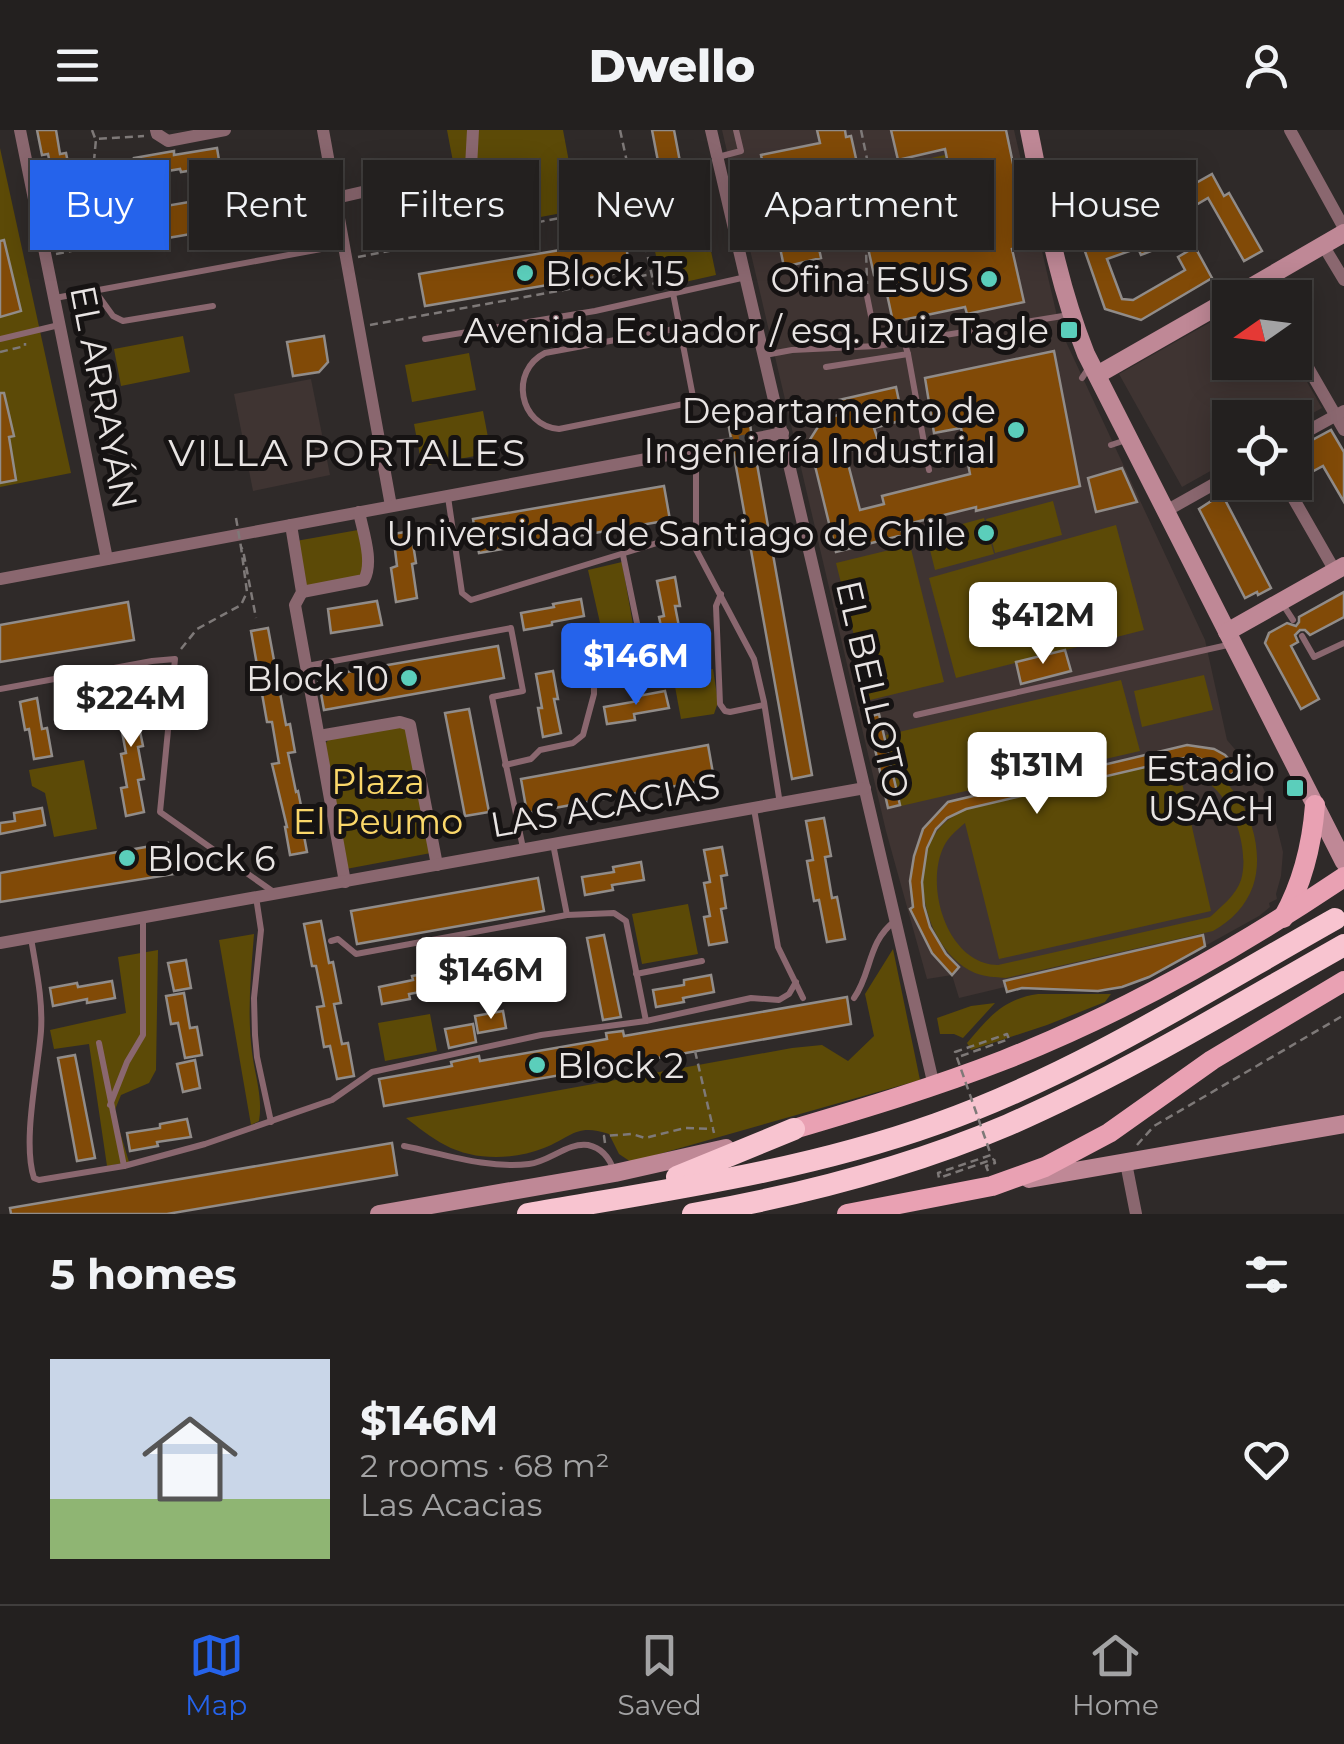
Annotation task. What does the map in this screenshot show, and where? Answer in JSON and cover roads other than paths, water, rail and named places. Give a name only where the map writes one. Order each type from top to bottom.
[{"type":"highway","points":[[528,1214],[760,1173],[901,1136],[1020,1090],[1100,1051],[1335,919]]},
{"type":"highway","points":[[694,1214],[860,1177],[994,1130],[1130,1065],[1344,945]]},
{"type":"highway","points":[[616,1199],[794,1129]]},
{"type":"main road","points":[[1030,130],[1058,271],[1090,373],[1120,442],[1166,511],[1344,862]]},
{"type":"main road","points":[[1277,280],[1344,230]]},
{"type":"main road","points":[[1090,373],[1212,308]]},
{"type":"main road","points":[[1230,638],[1339,568]]},
{"type":"main road","points":[[1283,918],[1298,887],[1314,826],[1315,805]]},
{"type":"main road","points":[[379,1214],[614,1173],[718,1150],[934,1086],[1094,1021],[1283,918],[1344,877]]},
{"type":"main road","points":[[1006,1182],[1089,1144],[1212,1060],[1344,981]]},
{"type":"main road","points":[[847,1214],[891,1210],[1006,1182],[1344,1124]]},
{"type":"street","name":"EL ARRAYÁN","points":[[20,130],[107,559]]},
{"type":"street","points":[[157,132],[168,141],[226,130]]},
{"type":"street","points":[[323,130],[329,160]]},
{"type":"street","points":[[343,196],[470,167],[473,130]]},
{"type":"street","name":"EL BELLOTO","points":[[711,130],[934,1086]]},
{"type":"street","points":[[1290,130],[1344,230]]},
{"type":"street","points":[[343,240],[391,506]]},
{"type":"street","points":[[1324,245],[1344,280]]},
{"type":"street","points":[[1312,371],[1340,413],[1344,430]]},
{"type":"street","points":[[1312,429],[1340,413]]},
{"type":"street","points":[[758,438],[783,434]]},
{"type":"street","points":[[0,579],[722,445]]},
{"type":"street","points":[[1166,511],[1212,485]]},
{"type":"street","points":[[1296,500],[1339,568]]},
{"type":"street","points":[[302,592],[367,578],[369,567],[360,512]]},
{"type":"street","points":[[291,525],[302,592],[295,605],[345,882]]},
{"type":"street","points":[[319,736],[400,722],[410,725],[437,865]]},
{"type":"street","name":"LAS ACACIAS","points":[[0,943],[865,788]]},
{"type":"street","points":[[1126,1163],[1136,1214]]},
{"type":"lane","points":[[718,157],[742,152],[736,130]]},
{"type":"lane","points":[[54,298],[345,252]]},
{"type":"lane","points":[[425,340],[595,310],[746,277]]},
{"type":"lane","points":[[95,291],[113,316],[123,321],[213,306]]},
{"type":"lane","points":[[673,293],[680,328],[694,402],[559,428],[547,428],[529,413],[522,382],[538,356],[680,328]]},
{"type":"lane","points":[[866,296],[876,346]]},
{"type":"lane","points":[[764,356],[792,350],[876,346],[1070,314]]},
{"type":"lane","points":[[0,340],[59,325]]},
{"type":"lane","points":[[904,341],[929,470]]},
{"type":"lane","points":[[826,367],[908,354]]},
{"type":"lane","points":[[696,450],[696,547]]},
{"type":"lane","points":[[448,496],[462,593],[471,600],[680,536],[691,540],[754,659],[780,804]]},
{"type":"lane","points":[[623,554],[645,662]]},
{"type":"lane","points":[[721,594],[716,606],[720,704],[730,712],[764,705]]},
{"type":"lane","points":[[1282,602],[1293,620]]},
{"type":"lane","points":[[307,666],[511,628],[523,691],[492,697],[523,850]]},
{"type":"lane","points":[[1302,636],[1314,656],[1344,643]]},
{"type":"lane","points":[[916,715],[1230,638]]},
{"type":"lane","points":[[504,765],[578,740],[594,694],[594,674],[666,658]]},
{"type":"lane","points":[[0,689],[175,659],[160,812],[276,894]]},
{"type":"lane","points":[[754,808],[778,948],[803,998]]},
{"type":"lane","points":[[553,844],[568,915]]},
{"type":"lane","points":[[256,898],[261,930],[254,998],[255,1035],[270,1122]]},
{"type":"lane","points":[[331,942],[338,939],[356,954],[568,915],[614,914],[626,921],[646,1021]]},
{"type":"lane","points":[[110,1105],[143,1035],[143,918]]},
{"type":"lane","points":[[854,998],[863,984],[875,945],[896,920]]},
{"type":"lane","points":[[30,938],[42,999],[29,1153],[34,1178],[48,1179],[175,1154],[332,1100],[372,1072],[540,1035],[646,1021],[750,998],[778,1000],[790,994],[796,982]]},
{"type":"lane","points":[[636,974],[702,961]]},
{"type":"lane","points":[[98,1043],[124,1166]]},
{"type":"lane","points":[[404,1146],[500,1164],[534,1164],[582,1145],[606,1155],[614,1173]]},
{"type":"tunnel","points":[[722,445],[758,438]]},
{"type":"place","name":"Block 15","points":[[525,273]]},
{"type":"place","name":"Ofina ESUS","points":[[989,279]]},
{"type":"place","name":"Avenida Ecuador / esq. Ruiz Tagle","points":[[1069,330]]},
{"type":"place","name":"Departamento de Ingeniería Industrial","points":[[1016,430]]},
{"type":"place","name":"Universidad de Santiago de Chile","points":[[986,533]]},
{"type":"place","name":"Block 10","points":[[409,678]]},
{"type":"place","name":"Estadio USACH","points":[[1295,788]]},
{"type":"place","name":"Block 6","points":[[127,858]]},
{"type":"place","name":"Block 2","points":[[537,1065]]},
{"type":"district","name":"VILLA PORTALES","points":[[348,452]]},
{"type":"park label","name":"Plaza El Peumo","points":[[378,801]]}]
